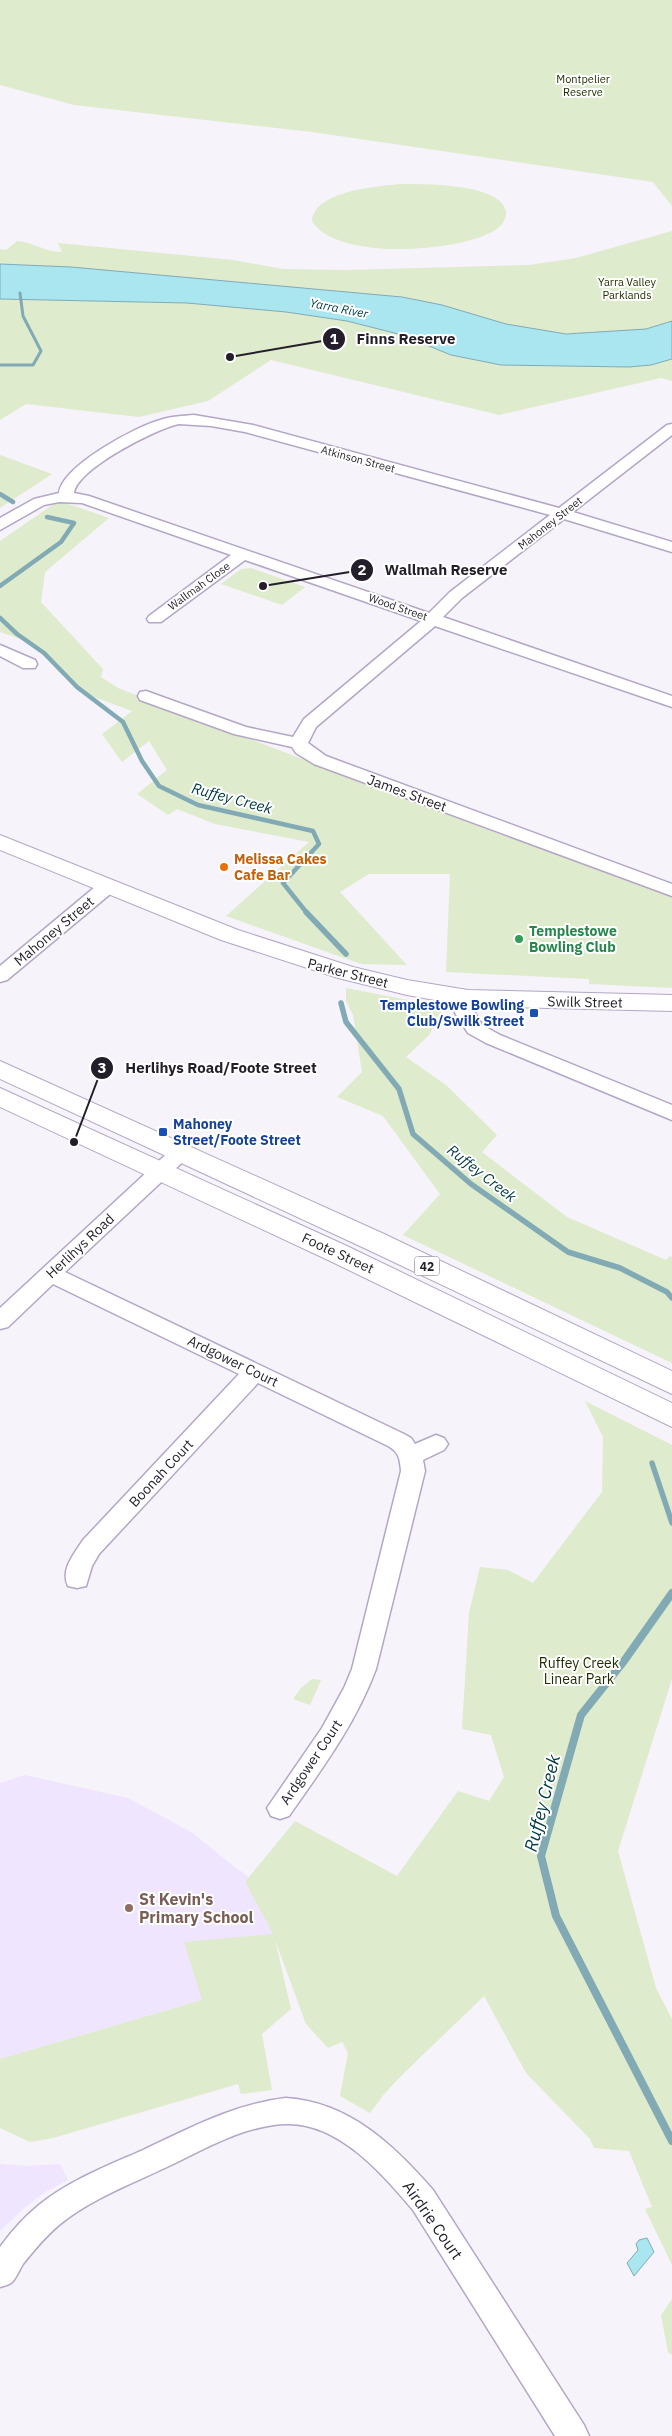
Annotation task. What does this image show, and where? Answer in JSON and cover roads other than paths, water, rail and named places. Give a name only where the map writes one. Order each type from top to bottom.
[{"type":"main road","name":"Parker Street","points":[[0,842],[255,946],[318,967],[440,994],[468,998]]},
{"type":"main road","name":"Swilk Street","points":[[468,998],[672,1003]]},
{"type":"main road","name":"Foote Street","points":[[0,1069],[509,1304],[672,1382]]},
{"type":"main road","name":"Foote Street","points":[[0,1097],[458,1310],[672,1416]]},
{"type":"street","name":"Atkinson Street","points":[[66,496],[67,487],[74,476],[142,432],[166,422],[195,420],[226,425],[348,456],[562,514],[672,547]]},
{"type":"street","name":"Mahoney Street","points":[[299,743],[303,732],[310,723],[420,631],[456,595],[672,428]]},
{"type":"street","points":[[0,525],[38,501],[66,496]]},
{"type":"street","name":"Wood Street","points":[[66,496],[113,507],[243,554],[672,702]]},
{"type":"street","name":"Wallmah Close","points":[[155,619],[243,554]]},
{"type":"street","points":[[0,650],[29,664]]},
{"type":"street","points":[[146,696],[234,730],[272,740],[299,743]]},
{"type":"street","name":"James Street","points":[[299,743],[308,754],[343,770],[672,890]]},
{"type":"street","name":"Mahoney Street","points":[[0,976],[108,886]]},
{"type":"street","points":[[468,998],[465,1013],[475,1029],[493,1039],[672,1113]]},
{"type":"street","name":"Herlihys Road","points":[[0,1321],[181,1152]]},
{"type":"street","name":"Ardgower Court","points":[[50,1274],[396,1440],[403,1444],[411,1456],[413,1471],[358,1683],[331,1735],[280,1808]]},
{"type":"street","name":"Boonah Court","points":[[77,1579],[80,1564],[91,1547],[255,1372]]},
{"type":"street","points":[[411,1456],[436,1444]]},
{"type":"street","name":"Airdrie Court","points":[[0,2273],[19,2243],[48,2216],[79,2194],[228,2124],[273,2112],[302,2112],[339,2125],[371,2146],[399,2171],[417,2193],[573,2436]]},
{"type":"water","name":"Yarra River","points":[[0,264],[71,267],[402,297],[442,305],[506,324],[566,334],[646,329],[672,321],[672,359],[651,365],[629,367],[501,365],[451,355],[402,335],[347,321],[286,312],[187,303],[0,299]]},
{"type":"water","points":[[647,2238],[654,2252],[634,2276],[627,2263],[638,2250],[636,2244],[639,2240]]},
{"type":"waterway","name":"Ruffey Creek","points":[[0,365],[33,365],[41,351],[23,316],[20,293]]},
{"type":"waterway","name":"Ruffey Creek","points":[[0,494],[13,502]]},
{"type":"waterway","name":"Ruffey Creek","points":[[0,586],[61,542],[74,523],[47,517]]},
{"type":"waterway","name":"Ruffey Creek","points":[[0,618],[17,634],[44,653],[77,687],[123,722],[142,761],[159,786],[198,805],[313,831],[319,844],[283,883],[307,913]]},
{"type":"waterway","name":"Ruffey Creek","points":[[306,912],[346,954]]},
{"type":"waterway","name":"Ruffey Creek","points":[[341,1003],[346,1022],[399,1089],[413,1134],[471,1184],[568,1252],[620,1268],[667,1292],[672,1298]]},
{"type":"waterway","name":"Ruffey Creek","points":[[652,1463],[672,1523]]},
{"type":"waterway","name":"Ruffey Creek","points":[[672,1593],[624,1661],[581,1715],[541,1856],[556,1916],[672,2141]]},
{"type":"place","name":"Finns Reserve","points":[[230,357]]},
{"type":"place","name":"Wallmah Reserve","points":[[263,586]]},
{"type":"place","name":"Melissa Cakes Cafe Bar","points":[[224,867]]},
{"type":"place","name":"Templestowe Bowling Club","points":[[519,939]]},
{"type":"place","name":"Templestowe Bowling Club/Swilk Street","points":[[534,1013]]},
{"type":"place","name":"Mahoney Street/Foote Street","points":[[163,1132]]},
{"type":"place","name":"Herlihys Road/Foote Street","points":[[74,1142]]},
{"type":"place","name":"St Kevin's Primary School","points":[[129,1908]]},
{"type":"park label","name":"Montpelier Reserve","points":[[583,85]]},
{"type":"park label","name":"Yarra Valley Parklands","points":[[627,288]]},
{"type":"park label","name":"Ruffey Creek Linear Park","points":[[579,1672]]}]
